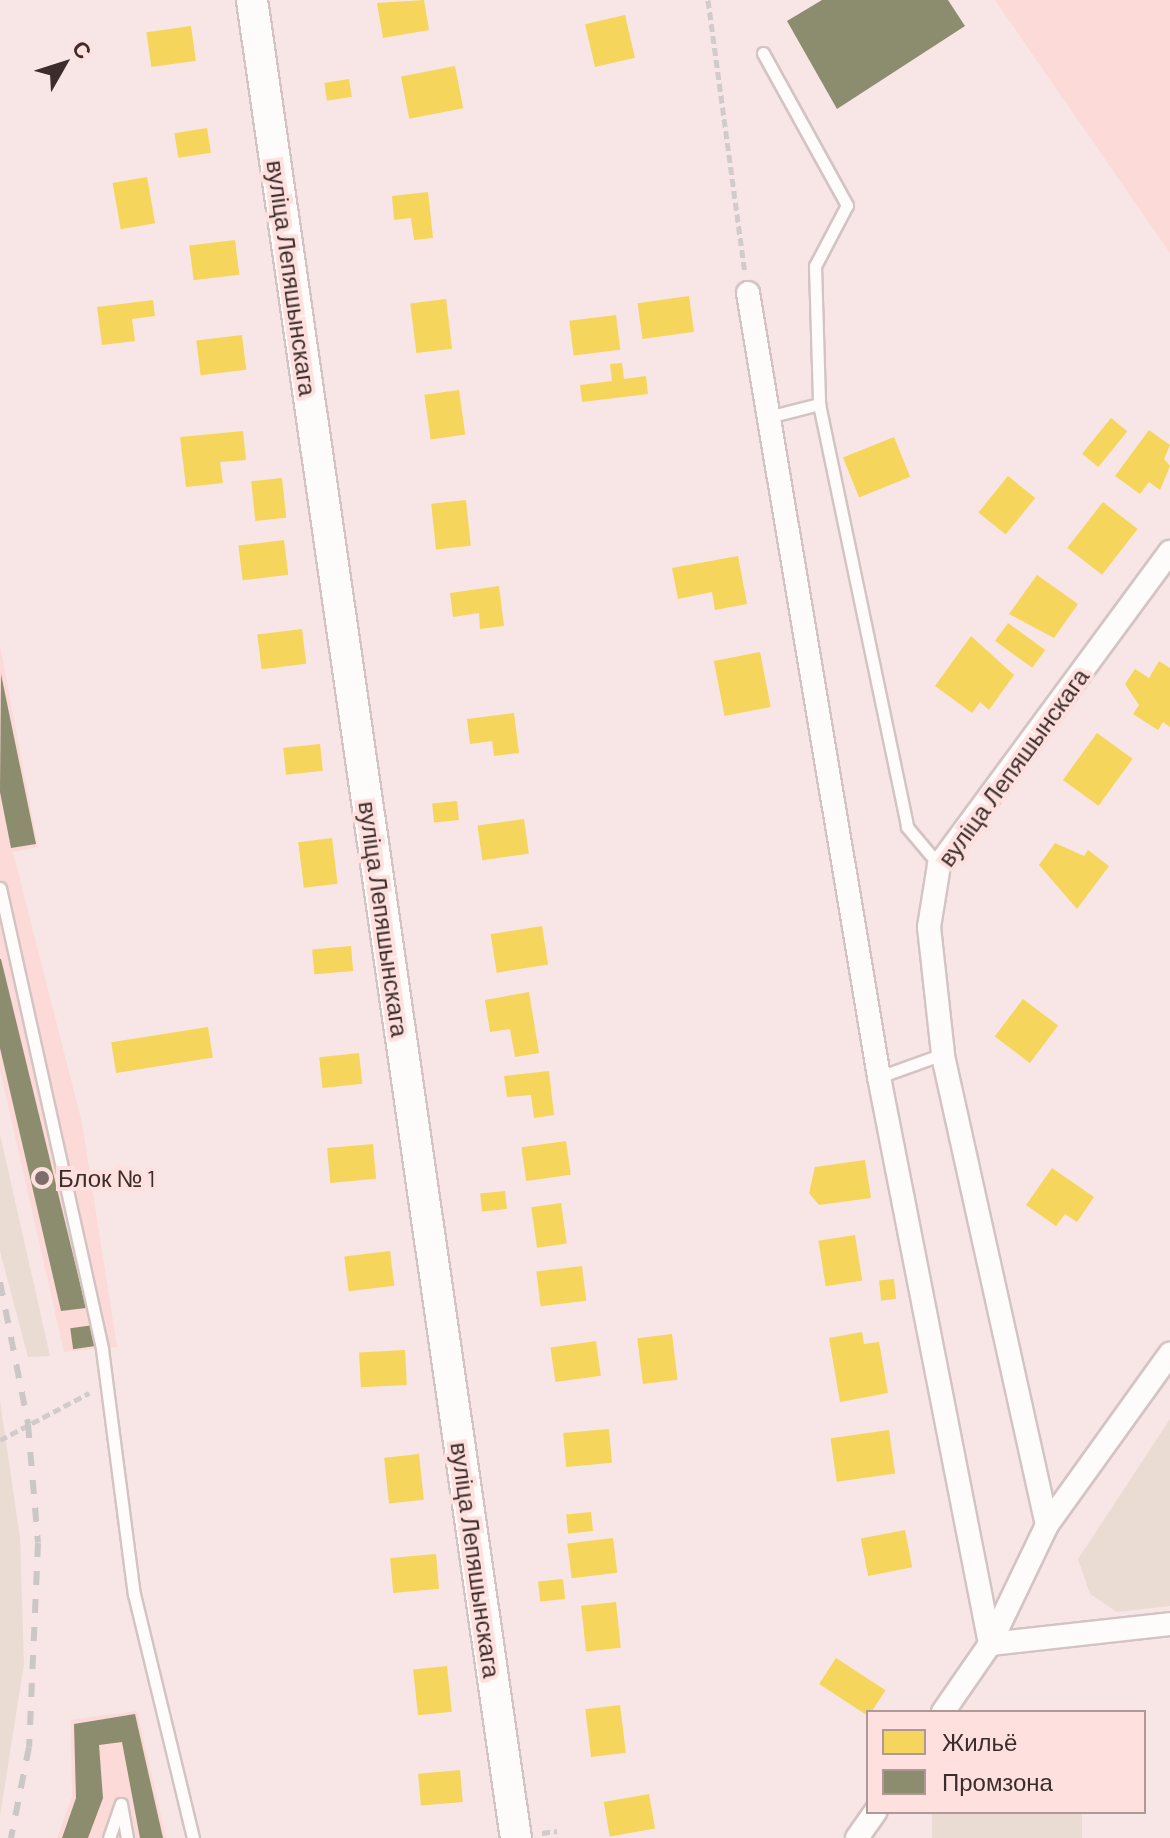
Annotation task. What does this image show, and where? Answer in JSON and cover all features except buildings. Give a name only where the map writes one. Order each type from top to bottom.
[{"type":"street","name":"вуліца Лепяшынскага","points":[[252,0],[516,1838]]},
{"type":"street","points":[[748,293],[879,1077],[990,1644]]},
{"type":"street","name":"вуліца Лепяшынскага","points":[[1047,1525],[943,1054],[929,927],[939,865],[1170,552]]},
{"type":"street","points":[[944,1710],[990,1644],[1047,1525],[1170,1354]]},
{"type":"street","points":[[990,1644],[1170,1624]]},
{"type":"street","points":[[857,1838],[874,1814]]},
{"type":"lane","points":[[763,53],[847,205],[815,266],[819,404],[907,827],[939,865]]},
{"type":"lane","points":[[768,417],[819,404]]},
{"type":"lane","points":[[0,888],[106,1383],[134,1594],[193,1838]]},
{"type":"lane","points":[[879,1077],[943,1054]]},
{"type":"lane","points":[[109,1838],[121,1804],[127,1838]]},
{"type":"path","points":[[708,0],[748,293]]},
{"type":"path","points":[[0,1440],[106,1383]]},
{"type":"shaded area","points":[[995,0],[1170,0],[1170,253],[1035,58]]},
{"type":"shaded area","points":[[0,645],[38,847],[13,852],[82,1123],[117,1347],[64,1352],[0,1070]]},
{"type":"shaded area","points":[[0,1134],[50,1356],[28,1357],[0,1251]]},
{"type":"shaded area","points":[[0,1401],[20,1538],[24,1664],[0,1816]]},
{"type":"shaded area","points":[[1170,1419],[1170,1606],[1117,1612],[1090,1594],[1078,1559]]},
{"type":"shaded area","points":[[137,1711],[166,1838],[57,1838],[72,1797],[71,1720]]},
{"type":"shaded area","points":[[932,1814],[1082,1814],[1082,1838],[932,1838]]},
{"type":"railway","points":[[0,1282],[28,1424],[38,1543],[29,1747],[11,1838]]},
{"type":"place","name":"Блок № 1","points":[[42,1178]]}]
